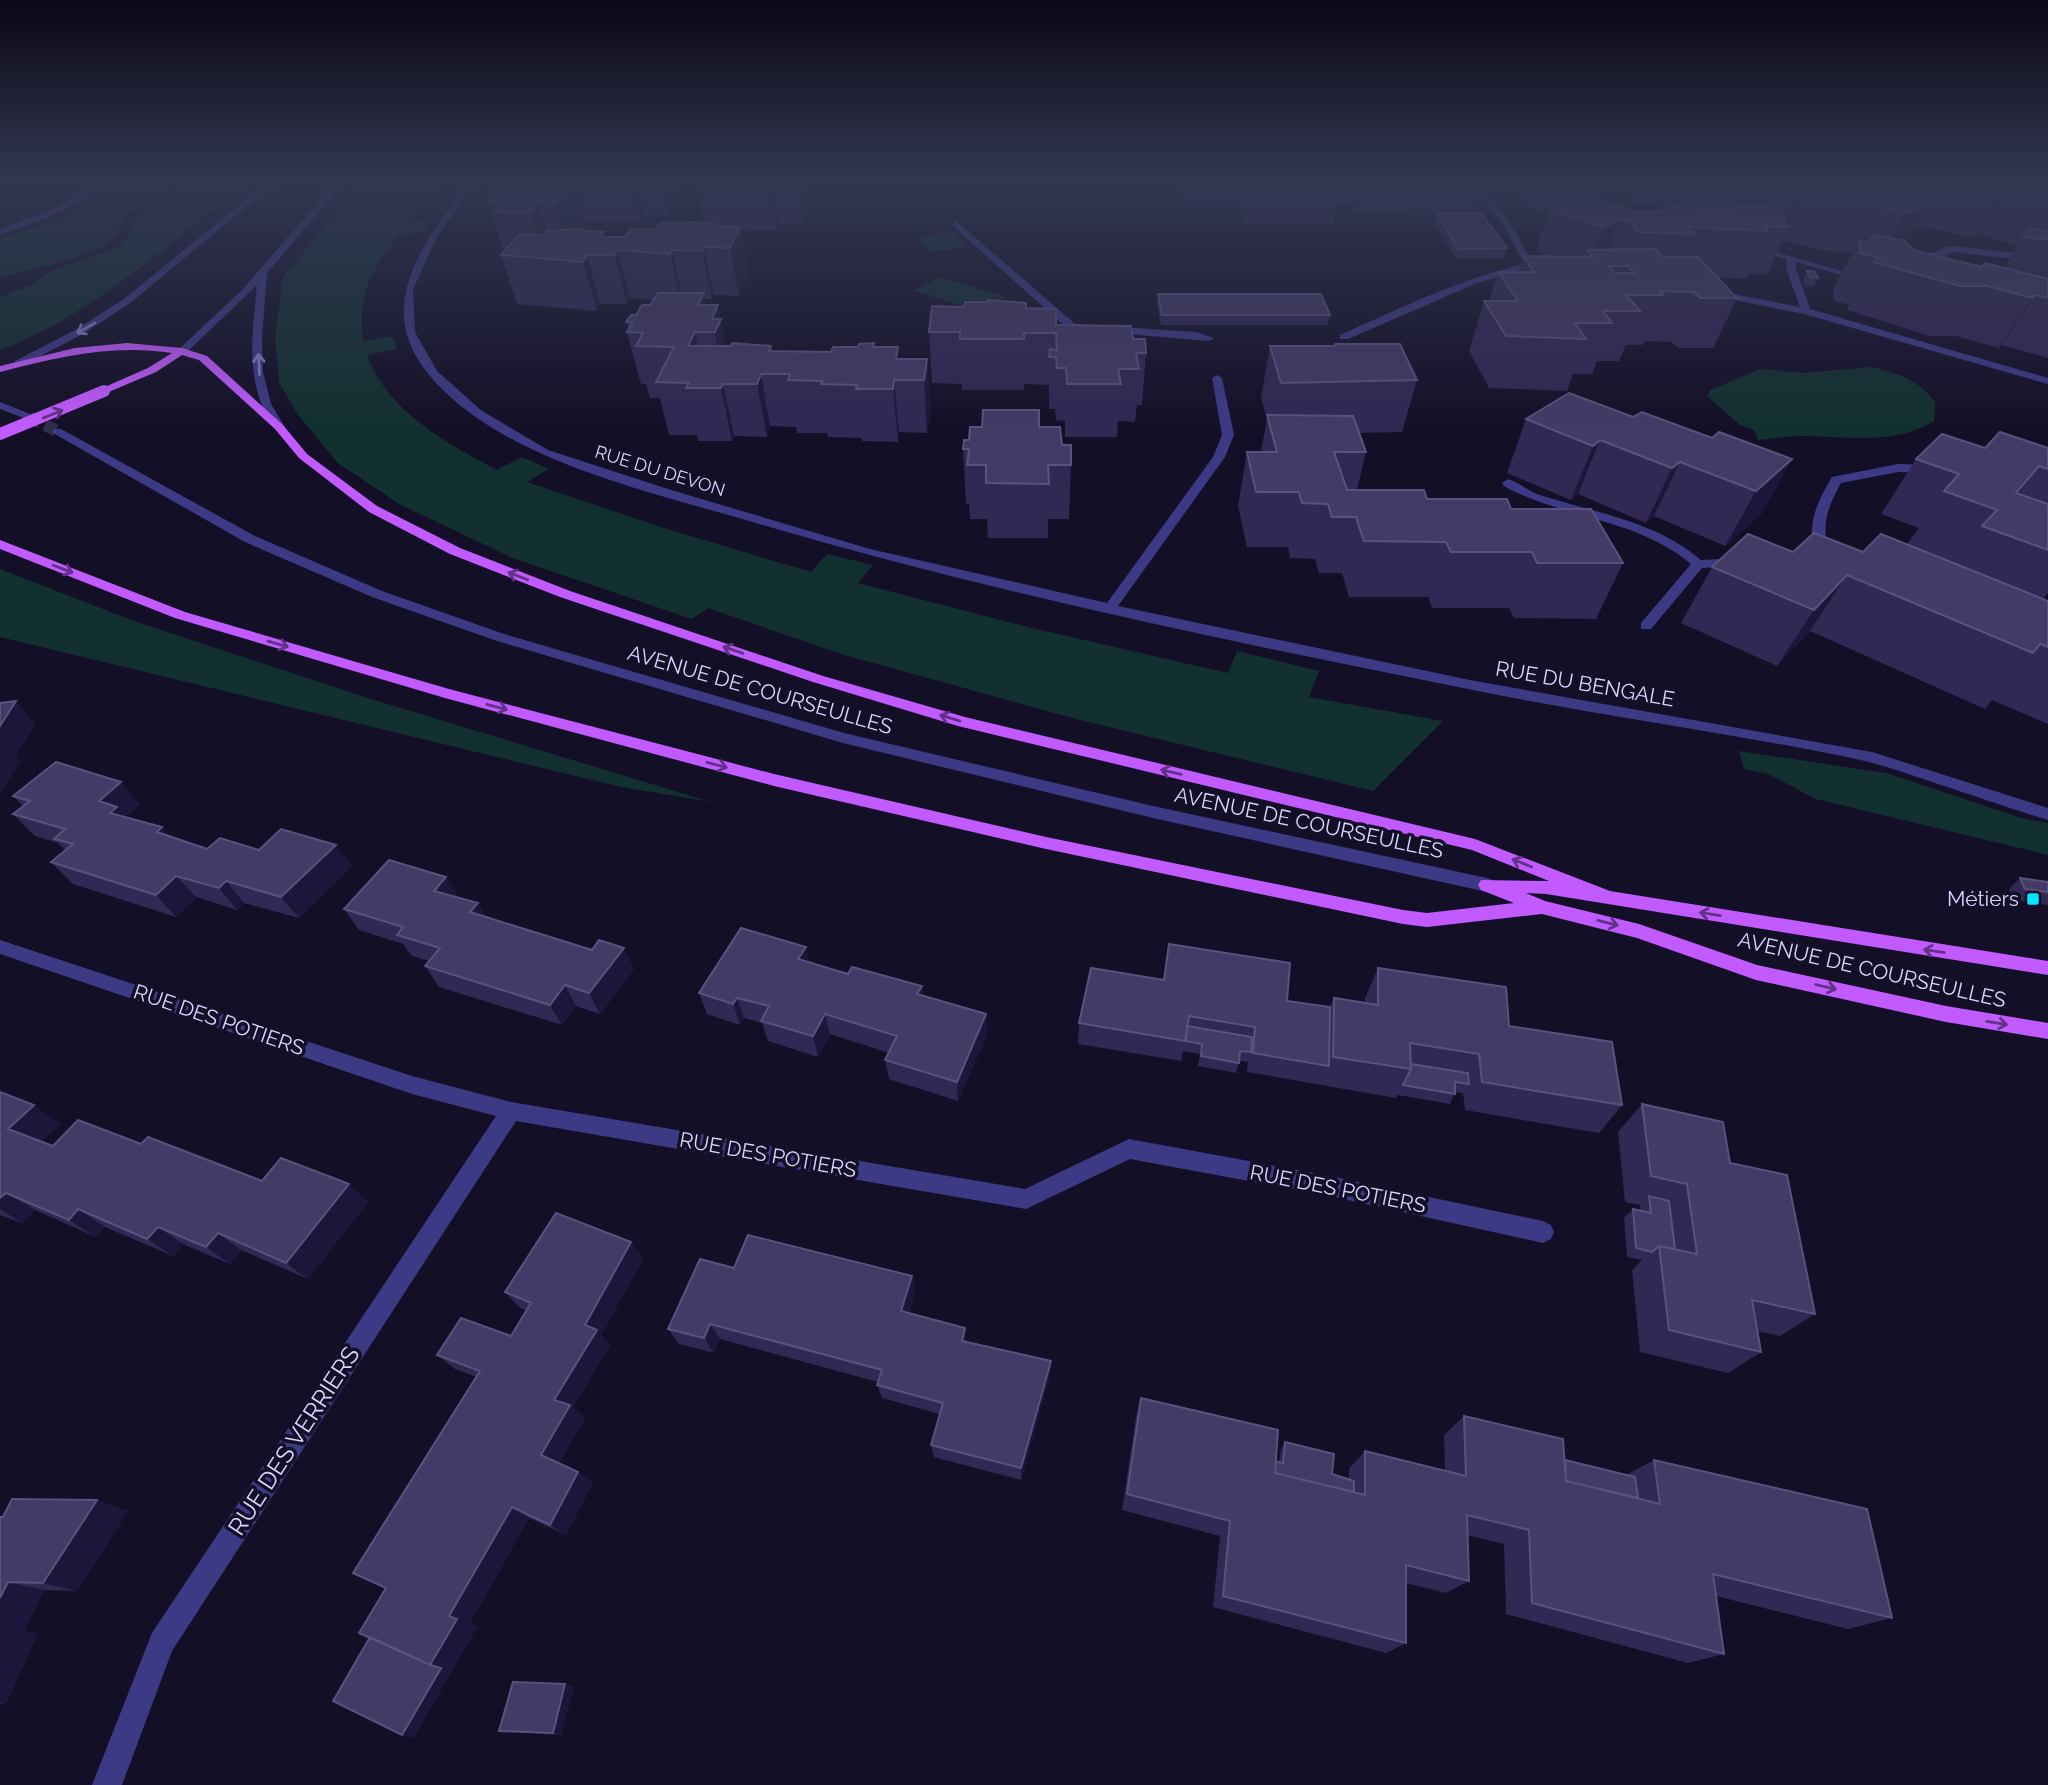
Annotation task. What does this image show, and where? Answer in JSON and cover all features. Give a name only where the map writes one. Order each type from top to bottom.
[{"type":"main road","points":[[0,369],[37,357],[109,348],[182,351],[203,358],[279,427],[303,456],[373,509],[490,565],[623,615],[818,679],[963,722],[1475,845],[1608,897]]},
{"type":"main road","points":[[0,433],[152,370],[182,351]]},
{"type":"main road","points":[[0,544],[180,615],[445,693],[788,783],[1046,843],[1403,917],[1427,920],[1542,907]]},
{"type":"main road","name":"AVENUE DE COURSEULLES","points":[[1487,885],[1546,887],[2048,968]]},
{"type":"main road","name":"AVENUE DE COURSEULLES","points":[[1487,885],[1542,907],[1639,931],[1756,972],[1946,1014],[2048,1031]]},
{"type":"street","points":[[37,357],[103,318],[173,263]]},
{"type":"street","points":[[182,351],[204,334],[270,263]]},
{"type":"street","name":"RUE DU DEVON","points":[[420,263],[408,290],[410,332],[433,373],[478,413],[544,452],[664,492],[867,552],[1110,607]]},
{"type":"street","points":[[999,263],[1072,327],[1209,338]]},
{"type":"street","points":[[1344,337],[1488,275],[1527,263]]},
{"type":"street","points":[[1530,263],[1548,267]]},
{"type":"street","points":[[1791,263],[1805,311]]},
{"type":"street","points":[[1811,263],[1854,275],[1871,276]]},
{"type":"street","points":[[1903,265],[1911,263]]},
{"type":"street","points":[[263,271],[258,330],[260,387],[265,406],[279,427]]},
{"type":"street","points":[[1707,292],[1805,311],[2048,381]]},
{"type":"street","points":[[1110,607],[1219,457],[1228,435],[1217,378]]},
{"type":"street","points":[[0,405],[29,417]]},
{"type":"street","name":"AVENUE DE COURSEULLES","points":[[57,432],[250,539],[377,594],[499,637],[843,738],[1202,823],[1487,885]]},
{"type":"street","points":[[1822,560],[1823,549],[1818,536],[1820,510],[1836,480],[1898,468],[1949,469]]},
{"type":"street","points":[[1508,483],[1529,495],[1583,509],[1665,540],[1689,553],[1698,564]]},
{"type":"street","points":[[1646,626],[1698,564],[1754,561]]},
{"type":"street","name":"RUE DU BENGALE","points":[[1110,607],[1470,685],[1872,757],[2048,814]]},
{"type":"street","name":"RUE DES POTIERS","points":[[0,947],[412,1085],[511,1111],[1026,1199],[1129,1149],[1330,1186],[1543,1232]]},
{"type":"street","name":"RUE DES VERRIERS","points":[[107,1785],[162,1643],[511,1111]]},
{"type":"green space","points":[[0,263],[55,263],[50,265],[0,277]]},
{"type":"green space","points":[[73,263],[145,263],[100,297],[67,317],[0,350],[0,297],[32,285],[49,272]]},
{"type":"green space","points":[[294,263],[379,263],[364,296],[363,341],[392,336],[397,349],[367,355],[376,375],[389,393],[421,424],[497,470],[522,457],[549,469],[527,482],[664,528],[811,572],[827,554],[873,565],[858,583],[1032,628],[1228,673],[1237,651],[1319,671],[1309,697],[1443,721],[1373,791],[1076,719],[841,654],[708,608],[692,619],[515,559],[401,505],[338,463],[298,415],[279,382],[275,336],[283,277]]},
{"type":"green space","points":[[939,277],[1007,297],[981,312],[914,291]]},
{"type":"green space","points":[[1871,367],[1915,382],[1929,394],[1935,402],[1934,421],[1919,429],[1886,437],[1796,436],[1758,440],[1754,430],[1740,425],[1707,396],[1710,390],[1760,369],[1803,373]]},
{"type":"green space","points":[[0,569],[134,621],[371,699],[711,802],[621,787],[0,637]]},
{"type":"green space","points":[[1739,751],[1886,773],[2021,818],[2048,823],[2048,855],[1816,799],[1768,774],[1744,769]]},
{"type":"building","points":[[1528,263],[1704,263],[1737,298],[1700,298],[1694,292],[1660,291],[1663,295],[1626,295],[1640,311],[1603,311],[1612,323],[1575,323],[1586,339],[1506,336],[1484,301],[1518,301],[1498,272],[1534,272]],"holes":[[[1609,266],[1628,266],[1634,273],[1615,273]]]},
{"type":"building","points":[[1878,263],[1966,263],[1981,267],[1986,263],[2048,279],[2048,298],[2035,295],[2032,298],[1987,286],[1960,286]]},
{"type":"building","points":[[1807,271],[1815,272],[1818,278],[1810,277]]},
{"type":"building","points":[[658,293],[704,293],[698,305],[718,305],[712,319],[721,319],[715,332],[695,332],[688,346],[731,346],[732,343],[771,346],[769,351],[831,352],[833,347],[858,347],[859,344],[874,343],[873,347],[898,347],[896,359],[927,359],[924,380],[894,380],[893,389],[856,389],[857,385],[788,380],[790,374],[761,374],[757,384],[723,384],[721,388],[686,388],[689,383],[656,382],[674,347],[636,346],[643,333],[627,332],[633,322],[626,322],[631,315],[636,315],[642,305],[650,305]]},
{"type":"building","points":[[1158,294],[1321,294],[1330,315],[1162,315]]},
{"type":"building","points":[[988,300],[1026,303],[1026,308],[1056,309],[1056,325],[1131,326],[1133,339],[1145,339],[1146,353],[1136,353],[1139,369],[1118,369],[1121,384],[1067,384],[1066,368],[1057,368],[1056,357],[1049,357],[1050,349],[1057,350],[1056,333],[1024,333],[1024,339],[960,339],[960,332],[929,332],[932,306],[964,307],[965,302]]},
{"type":"building","points":[[1400,344],[1417,380],[1281,383],[1270,346]]},
{"type":"building","points":[[1569,393],[1633,417],[1642,412],[1712,438],[1719,432],[1792,459],[1756,491],[1680,462],[1672,468],[1600,440],[1593,446],[1526,419]]},
{"type":"building","points":[[983,410],[1039,410],[1039,427],[1060,427],[1062,445],[1071,445],[1071,465],[1048,465],[1049,484],[986,483],[986,465],[967,465],[969,449],[963,449],[964,440],[969,440],[970,427],[982,427]]},
{"type":"building","points":[[1267,415],[1353,416],[1366,452],[1334,452],[1347,490],[1424,490],[1427,499],[1507,499],[1511,509],[1591,509],[1623,563],[1537,563],[1532,552],[1451,552],[1446,542],[1364,541],[1356,517],[1332,517],[1328,504],[1302,503],[1299,492],[1256,492],[1247,452],[1277,452]]},
{"type":"building","points":[[2000,432],[2048,448],[2048,469],[2039,466],[2016,493],[2048,504],[2048,550],[1982,526],[1997,510],[1944,491],[1959,474],[1916,459],[1942,434],[1985,448]]},
{"type":"building","points":[[1814,533],[1863,552],[1881,534],[2048,601],[2048,647],[2040,644],[2033,653],[1847,575],[1814,610],[1712,567],[1748,534],[1793,552]]},
{"type":"building","points":[[16,701],[0,726],[0,703]]},
{"type":"building","points":[[56,762],[121,782],[99,801],[117,807],[110,813],[162,827],[157,832],[207,849],[220,838],[259,850],[281,829],[336,845],[281,897],[226,881],[219,888],[176,876],[156,895],[51,862],[73,844],[54,839],[65,829],[13,814],[30,801],[13,796]]},
{"type":"building","points":[[389,860],[446,877],[434,891],[478,903],[470,912],[592,950],[599,940],[624,948],[589,993],[565,985],[550,1005],[425,966],[440,948],[397,935],[403,927],[344,909]]},
{"type":"building","points":[[2020,878],[2048,882],[2048,892],[2025,889]]},
{"type":"building","points":[[741,928],[806,947],[798,959],[848,974],[852,967],[922,986],[917,994],[986,1014],[957,1082],[885,1060],[897,1036],[825,1014],[813,1036],[761,1021],[769,1006],[737,998],[733,1004],[699,993]]},
{"type":"building","points":[[1169,944],[1290,963],[1287,1001],[1330,1007],[1329,1066],[1253,1053],[1255,1027],[1189,1016],[1185,1041],[1079,1023],[1091,968],[1164,980]]},
{"type":"building","points":[[1378,968],[1506,987],[1509,1026],[1612,1042],[1622,1105],[1482,1082],[1479,1054],[1410,1043],[1411,1069],[1333,1057],[1334,998],[1378,1005]]},
{"type":"building","points":[[1187,1026],[1252,1037],[1251,1052],[1240,1051],[1239,1063],[1201,1056],[1202,1044],[1186,1041]]},
{"type":"building","points":[[1411,1064],[1468,1073],[1469,1084],[1455,1082],[1455,1094],[1403,1085]]},
{"type":"building","points":[[0,1092],[34,1105],[8,1129],[53,1146],[78,1120],[141,1144],[148,1137],[262,1181],[281,1158],[349,1184],[286,1263],[218,1233],[206,1247],[158,1227],[147,1239],[78,1209],[69,1220],[6,1193],[0,1198]]},
{"type":"building","points":[[1642,1104],[1723,1122],[1730,1163],[1787,1175],[1815,1314],[1752,1300],[1761,1352],[1669,1330],[1659,1246],[1697,1254],[1687,1184],[1651,1176]]},
{"type":"building","points":[[1649,1196],[1669,1201],[1675,1249],[1659,1246],[1652,1252],[1636,1248],[1633,1209],[1651,1213]]},
{"type":"building","points":[[556,1213],[631,1242],[585,1325],[597,1330],[554,1400],[570,1405],[541,1455],[578,1472],[550,1525],[512,1507],[449,1616],[457,1619],[430,1665],[359,1633],[386,1588],[353,1573],[480,1371],[437,1355],[461,1318],[511,1336],[531,1303],[505,1292]]},
{"type":"building","points":[[748,1235],[912,1276],[901,1311],[965,1328],[962,1341],[1051,1361],[1021,1468],[931,1445],[943,1403],[877,1385],[882,1370],[710,1324],[704,1338],[668,1329],[700,1259],[734,1268]]},
{"type":"building","points":[[1141,1398],[1278,1430],[1275,1473],[1365,1495],[1365,1451],[1466,1476],[1464,1416],[1563,1439],[1566,1481],[1660,1504],[1654,1460],[1867,1509],[1892,1618],[1713,1574],[1724,1654],[1532,1603],[1529,1530],[1467,1515],[1469,1581],[1406,1565],[1406,1643],[1223,1596],[1230,1521],[1127,1494]]},
{"type":"building","points":[[1285,1442],[1334,1454],[1332,1474],[1354,1481],[1354,1492],[1275,1473],[1276,1461],[1283,1463]]},
{"type":"building","points":[[1565,1460],[1635,1477],[1638,1498],[1566,1481]]},
{"type":"building","points":[[12,1499],[97,1500],[43,1583],[8,1582],[0,1598],[0,1517],[3,1517]]},
{"type":"building","points":[[370,1637],[441,1668],[402,1735],[333,1701]]},
{"type":"building","points":[[513,1682],[565,1684],[553,1733],[499,1731]]},
{"type":"tunnel","points":[[29,417],[57,431]]},
{"type":"place","name":"Métiers","points":[[2033,899]]}]
